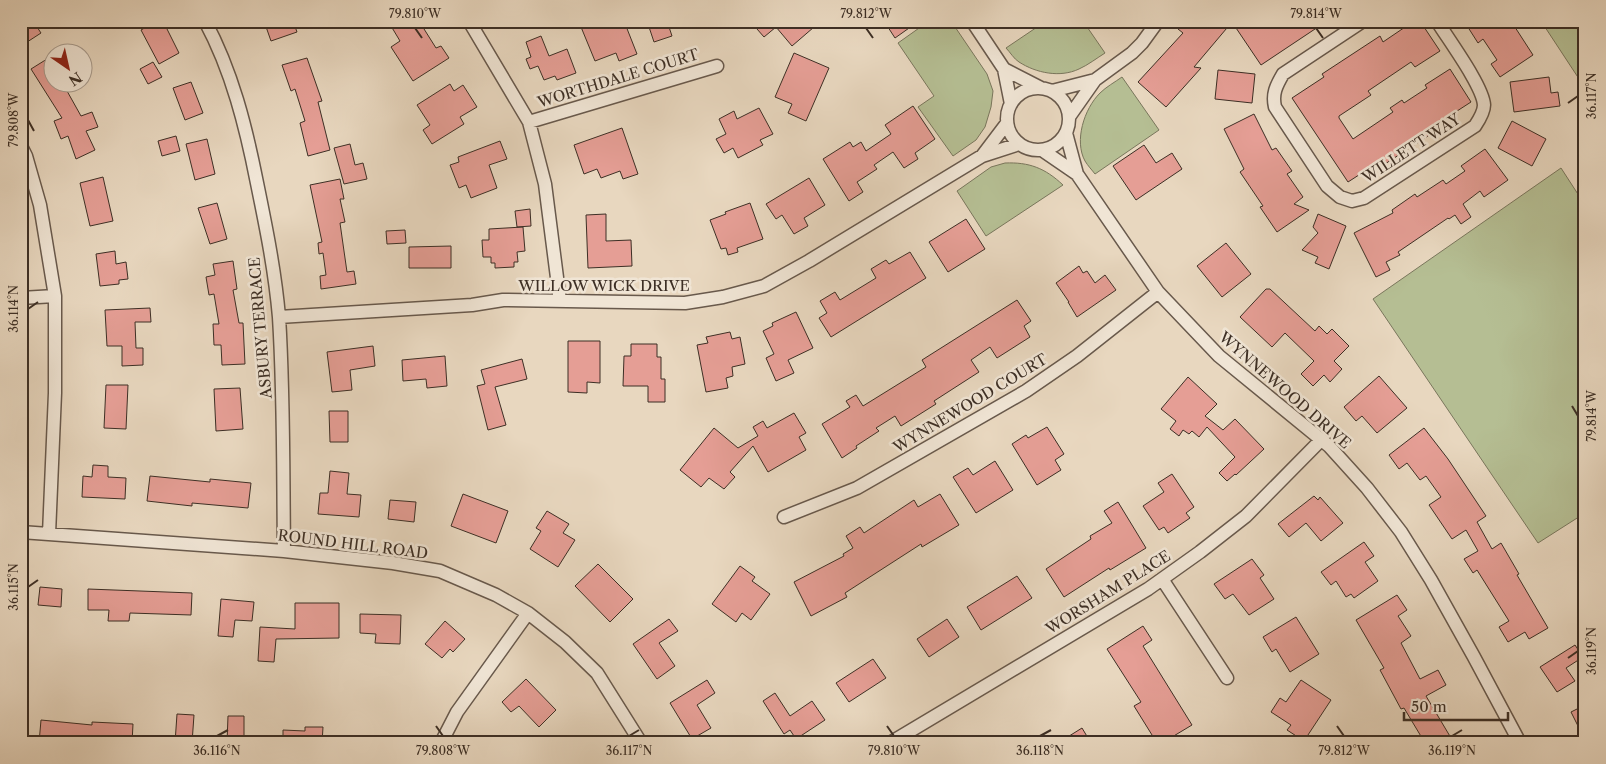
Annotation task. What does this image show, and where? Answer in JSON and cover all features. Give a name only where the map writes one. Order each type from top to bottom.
[{"type":"street","name":"ASBURY TERRACE","points":[[205,21],[237,98],[246,132],[272,259],[279,317],[283,407],[284,551]]},
{"type":"street","points":[[469,21],[529,122],[545,184],[560,301]]},
{"type":"street","points":[[972,21],[1004,68],[1011,104]]},
{"type":"street","points":[[1070,117],[1095,80],[1132,53],[1158,21]]},
{"type":"street","name":"WILLETT WAY","points":[[1363,21],[1283,74],[1272,97],[1275,107],[1327,186],[1340,196],[1352,201],[1364,198],[1475,126],[1481,116],[1484,107],[1481,92],[1437,21]]},
{"type":"street","name":"WORTHDALE COURT","points":[[529,122],[717,66]]},
{"type":"street","points":[[1004,68],[1046,90],[1064,102],[1070,117]]},
{"type":"street","points":[[1019,144],[1012,137],[1006,118],[1011,104],[1021,93],[1031,89],[1046,90],[1095,80]]},
{"type":"street","name":"WYNNEWOOD DRIVE","points":[[1070,117],[1066,133],[1077,174],[1158,292],[1219,356],[1321,440],[1367,488],[1401,532],[1460,632],[1520,743]]},
{"type":"street","name":"WILLOW WICK DRIVE","points":[[982,156],[1007,123]]},
{"type":"street","points":[[1042,150],[1056,145],[1066,133]]},
{"type":"street","name":"WILLOW WICK DRIVE","points":[[279,317],[472,305],[503,300],[686,304],[723,297],[764,286],[809,261],[982,156],[1019,144]]},
{"type":"street","name":"WYNNEWOOD DRIVE","points":[[1019,144],[1028,149],[1042,150],[1077,174]]},
{"type":"street","points":[[21,146],[26,156],[40,205],[55,296],[55,393],[49,534]]},
{"type":"street","name":"WYNNEWOOD COURT","points":[[784,517],[857,488],[1026,391],[1077,356],[1158,292]]},
{"type":"street","points":[[21,298],[55,296]]},
{"type":"street","name":"WORSHAM PLACE","points":[[890,743],[1148,589],[1246,516],[1321,440]]},
{"type":"street","name":"ROUND HILL ROAD","points":[[21,532],[284,551],[393,563],[440,571],[496,595],[528,613],[565,642],[597,673],[641,743]]},
{"type":"street","points":[[1162,579],[1227,678]]},
{"type":"street","points":[[441,743],[457,712],[528,613]]},
{"type":"green space","points":[[929,21],[951,21],[987,74],[993,91],[991,107],[985,127],[976,140],[953,156],[918,107],[934,96],[898,43]]},
{"type":"green space","points":[[1046,21],[1083,21],[1105,53],[1072,72],[1056,74],[1033,69],[1017,61],[1006,48]]},
{"type":"green space","points":[[1541,21],[1585,21],[1585,88]]},
{"type":"green space","points":[[1122,77],[1159,130],[1095,174],[1085,161],[1082,153],[1080,144],[1082,125],[1094,100],[1102,91]]},
{"type":"green space","points":[[1005,163],[1036,167],[1050,174],[1063,185],[986,236],[957,191],[991,167]]},
{"type":"green space","points":[[1561,168],[1585,205],[1585,513],[1538,543],[1373,299]]},
{"type":"building","points":[[21,21],[33,21],[41,33],[21,46]]},
{"type":"building","points":[[157,21],[163,21],[179,53],[159,64],[141,30]]},
{"type":"building","points":[[264,21],[293,21],[297,32],[271,41]]},
{"type":"building","points":[[388,21],[419,21],[436,48],[441,46],[449,58],[413,81],[391,47],[400,41]]},
{"type":"building","points":[[591,21],[624,21],[637,54],[619,61],[616,53],[595,61],[581,27],[592,23]]},
{"type":"building","points":[[647,21],[667,21],[672,36],[654,42]]},
{"type":"building","points":[[750,21],[821,21],[792,46],[776,27],[764,37]]},
{"type":"building","points":[[884,21],[919,21],[895,38]]},
{"type":"building","points":[[1185,21],[1327,21],[1261,65],[1232,22],[1194,67],[1201,68],[1166,107],[1138,82],[1183,33],[1178,29]]},
{"type":"building","points":[[1414,21],[1420,21],[1440,51],[1415,67],[1411,62],[1368,91],[1371,95],[1339,116],[1353,139],[1393,112],[1390,108],[1402,100],[1404,103],[1427,88],[1425,85],[1450,69],[1471,102],[1437,124],[1440,128],[1382,166],[1379,162],[1348,182],[1292,98],[1324,77],[1322,74],[1380,36],[1383,42]]},
{"type":"building","points":[[1464,21],[1511,21],[1533,55],[1500,77],[1491,64],[1497,60],[1483,39],[1478,43]]},
{"type":"building","points":[[541,36],[549,56],[567,49],[576,73],[557,80],[555,76],[544,80],[538,66],[530,69],[526,59],[531,57],[526,42]]},
{"type":"building","points":[[794,53],[829,68],[806,121],[788,113],[792,104],[775,97]]},
{"type":"building","points":[[307,58],[322,101],[318,102],[330,150],[308,156],[300,123],[305,121],[295,89],[291,91],[282,65]]},
{"type":"building","points":[[42,62],[42,86],[31,69]]},
{"type":"building","points":[[153,62],[162,77],[148,84],[140,69]]},
{"type":"building","points":[[1218,70],[1255,74],[1252,103],[1215,99]]},
{"type":"building","points":[[1549,77],[1551,93],[1558,92],[1560,106],[1514,112],[1510,82]]},
{"type":"building","points":[[191,82],[203,113],[185,120],[173,88]]},
{"type":"building","points":[[450,84],[454,91],[463,85],[477,107],[460,117],[464,124],[432,144],[423,130],[430,125],[417,105]]},
{"type":"building","points":[[46,92],[68,92],[81,116],[92,112],[98,127],[86,131],[95,150],[76,159],[68,136],[61,139],[54,121],[62,118]]},
{"type":"building","points":[[913,106],[935,139],[915,153],[918,159],[904,168],[893,152],[874,165],[877,169],[857,182],[863,192],[849,201],[823,159],[850,142],[853,147],[861,142],[866,151],[891,134],[885,125]]},
{"type":"building","points":[[759,108],[773,134],[760,140],[763,145],[738,158],[733,148],[724,153],[716,139],[726,134],[719,119],[734,111],[737,119]]},
{"type":"building","points":[[1254,114],[1272,150],[1276,148],[1292,171],[1287,174],[1303,197],[1294,204],[1309,210],[1277,232],[1260,207],[1263,206],[1240,172],[1244,169],[1224,129]]},
{"type":"building","points":[[1512,121],[1546,139],[1532,166],[1498,148]]},
{"type":"building","points":[[622,128],[638,174],[623,179],[620,171],[601,178],[597,169],[584,174],[574,145]]},
{"type":"building","points":[[176,136],[180,151],[162,156],[158,141]]},
{"type":"building","points":[[207,139],[215,174],[195,180],[186,144]]},
{"type":"building","points":[[500,141],[507,159],[489,165],[497,188],[471,198],[466,185],[459,188],[450,165],[459,162],[458,157]]},
{"type":"building","points":[[350,144],[355,165],[363,163],[367,179],[344,184],[334,148]]},
{"type":"building","points":[[1144,145],[1156,163],[1172,153],[1182,169],[1136,200],[1113,166]]},
{"type":"building","points":[[1485,149],[1508,180],[1484,197],[1480,191],[1463,204],[1471,217],[1461,224],[1455,215],[1448,218],[1398,252],[1400,255],[1386,262],[1390,270],[1376,277],[1354,233],[1393,213],[1392,210],[1415,194],[1417,197],[1443,180],[1446,184],[1465,171],[1461,166]]},
{"type":"building","points":[[103,177],[113,221],[90,226],[80,183]]},
{"type":"building","points":[[809,178],[825,205],[804,218],[808,226],[794,234],[782,215],[776,219],[766,204]]},
{"type":"building","points":[[340,179],[344,199],[340,199],[345,222],[340,223],[347,272],[354,271],[356,284],[321,289],[320,276],[326,275],[323,253],[319,254],[318,243],[322,242],[310,185]]},
{"type":"building","points":[[217,203],[227,239],[210,244],[198,208]]},
{"type":"building","points":[[750,203],[763,239],[737,248],[738,252],[728,255],[726,248],[721,249],[710,220]]},
{"type":"building","points":[[530,209],[531,226],[517,227],[515,211]]},
{"type":"building","points":[[606,214],[606,241],[631,240],[632,266],[588,268],[586,215]]},
{"type":"building","points":[[1318,214],[1346,226],[1329,269],[1315,263],[1318,257],[1302,250],[1318,233],[1313,227]]},
{"type":"building","points":[[966,219],[985,249],[948,272],[929,242]]},
{"type":"building","points":[[523,227],[525,251],[517,252],[518,262],[514,262],[514,267],[495,268],[495,263],[491,263],[491,257],[483,257],[482,240],[489,240],[489,229]]},
{"type":"building","points":[[405,230],[406,243],[387,244],[386,231]]},
{"type":"building","points":[[1226,243],[1251,274],[1222,297],[1197,266]]},
{"type":"building","points":[[451,246],[451,268],[409,268],[409,247]]},
{"type":"building","points":[[115,251],[116,264],[126,262],[128,279],[119,280],[119,284],[100,286],[96,254]]},
{"type":"building","points":[[910,252],[926,278],[831,337],[819,318],[827,313],[820,301],[835,292],[840,300],[876,278],[871,269],[886,260],[889,264]]},
{"type":"building","points":[[233,261],[237,289],[233,290],[239,323],[243,323],[245,364],[222,365],[221,345],[214,345],[213,324],[219,324],[214,294],[209,295],[206,277],[215,275],[213,264]]},
{"type":"building","points":[[1079,266],[1083,273],[1087,271],[1095,283],[1105,275],[1116,290],[1077,317],[1056,283]]},
{"type":"building","points":[[1266,289],[1270,289],[1315,331],[1319,326],[1327,334],[1332,329],[1349,346],[1334,361],[1342,369],[1330,382],[1324,375],[1313,386],[1301,374],[1314,361],[1285,333],[1272,347],[1240,317]]},
{"type":"building","points":[[1017,300],[1031,321],[1024,326],[1030,337],[997,358],[990,347],[971,360],[979,372],[934,401],[936,404],[901,426],[895,416],[876,428],[879,431],[842,458],[822,424],[850,407],[846,401],[856,395],[863,406],[926,367],[922,360]]},
{"type":"building","points":[[150,308],[151,322],[135,322],[136,348],[143,348],[143,365],[122,366],[122,346],[107,346],[105,310]]},
{"type":"building","points":[[796,312],[813,348],[788,360],[794,373],[776,381],[766,358],[774,354],[763,331],[773,326],[772,323]]},
{"type":"building","points":[[730,332],[732,339],[740,337],[745,364],[732,367],[733,376],[726,378],[728,388],[706,392],[697,345],[708,343],[706,337]]},
{"type":"building","points":[[568,341],[600,341],[600,383],[587,382],[587,393],[568,392]]},
{"type":"building","points":[[631,344],[657,344],[657,357],[661,357],[661,379],[665,379],[665,402],[648,402],[648,386],[623,386],[624,356],[631,356]]},
{"type":"building","points":[[373,346],[375,366],[350,370],[352,390],[332,392],[327,352]]},
{"type":"building","points":[[445,356],[447,386],[427,388],[426,379],[403,381],[402,360]]},
{"type":"building","points":[[522,359],[527,379],[495,387],[506,425],[488,430],[477,386],[485,384],[481,370]]},
{"type":"building","points":[[1379,376],[1407,408],[1377,433],[1362,416],[1356,421],[1344,407]]},
{"type":"building","points":[[1188,377],[1217,404],[1205,416],[1223,430],[1235,419],[1264,449],[1227,481],[1219,473],[1235,457],[1207,427],[1199,437],[1192,431],[1189,434],[1183,430],[1179,436],[1170,429],[1176,421],[1161,409]]},
{"type":"building","points":[[106,385],[128,385],[126,429],[104,428]]},
{"type":"building","points":[[240,388],[243,429],[216,431],[214,389]]},
{"type":"building","points":[[329,411],[348,411],[348,442],[330,442]]},
{"type":"building","points":[[794,413],[806,433],[799,437],[806,450],[768,472],[753,446],[730,472],[735,477],[724,489],[709,478],[701,487],[680,470],[714,428],[738,448],[758,436],[753,427],[763,421],[767,428]]},
{"type":"building","points":[[1047,427],[1064,454],[1055,460],[1061,470],[1037,485],[1012,444],[1026,435],[1028,438]]},
{"type":"building","points":[[1424,428],[1448,459],[1486,516],[1477,522],[1492,549],[1501,543],[1548,628],[1529,639],[1525,632],[1508,642],[1499,627],[1509,621],[1477,570],[1473,573],[1464,559],[1478,551],[1466,530],[1452,539],[1429,505],[1441,497],[1426,476],[1420,480],[1407,463],[1399,469],[1389,455]]},
{"type":"building","points":[[995,461],[1013,490],[976,513],[953,477],[968,468],[973,475]]},
{"type":"building","points":[[93,465],[108,466],[108,477],[126,478],[125,499],[82,497],[83,476],[92,477]]},
{"type":"building","points":[[330,471],[349,473],[347,494],[361,495],[359,517],[318,514],[320,493],[328,493]]},
{"type":"building","points":[[1172,474],[1194,507],[1186,513],[1190,518],[1168,533],[1164,527],[1159,530],[1143,506],[1164,492],[1158,483]]},
{"type":"building","points":[[150,476],[210,482],[210,479],[251,483],[248,508],[192,503],[192,506],[147,501]]},
{"type":"building","points":[[463,494],[508,511],[496,543],[451,526]]},
{"type":"building","points":[[940,494],[959,525],[922,547],[921,544],[845,593],[847,597],[811,616],[794,582],[844,556],[843,554],[853,548],[846,536],[860,527],[864,533],[914,500],[918,507]]},
{"type":"building","points":[[1314,496],[1318,500],[1320,497],[1343,523],[1321,541],[1306,523],[1289,537],[1278,524]]},
{"type":"building","points":[[390,500],[416,502],[414,522],[388,519]]},
{"type":"building","points":[[1118,502],[1146,548],[1110,570],[1109,568],[1064,597],[1046,569],[1091,539],[1090,536],[1112,523],[1104,511]]},
{"type":"building","points":[[547,511],[569,524],[563,533],[575,540],[558,567],[530,549],[541,531],[536,528]]},
{"type":"building","points":[[1364,542],[1374,556],[1365,562],[1378,581],[1354,598],[1351,594],[1346,597],[1336,581],[1331,585],[1321,572]]},
{"type":"building","points":[[1252,559],[1264,575],[1260,578],[1274,599],[1249,615],[1233,594],[1225,599],[1214,584]]},
{"type":"building","points":[[598,564],[633,599],[610,622],[575,586]]},
{"type":"building","points":[[740,566],[755,577],[752,581],[770,594],[751,620],[742,613],[736,622],[712,604]]},
{"type":"building","points":[[1017,576],[1032,598],[981,630],[967,607]]},
{"type":"building","points":[[40,587],[62,589],[61,607],[38,605]]},
{"type":"building","points":[[88,589],[192,593],[191,615],[130,613],[129,621],[108,621],[109,610],[88,610]]},
{"type":"building","points":[[1397,595],[1407,610],[1398,616],[1411,636],[1401,643],[1420,679],[1438,670],[1446,685],[1426,696],[1454,743],[1425,743],[1404,708],[1401,709],[1380,670],[1384,668],[1356,620]]},
{"type":"building","points":[[221,599],[254,602],[252,621],[235,620],[233,637],[218,636]]},
{"type":"building","points":[[295,603],[339,603],[339,638],[276,639],[274,662],[258,661],[260,627],[295,629]]},
{"type":"building","points":[[360,614],[401,615],[400,644],[375,643],[376,634],[360,633]]},
{"type":"building","points":[[1296,617],[1319,654],[1290,672],[1276,649],[1272,652],[1263,637]]},
{"type":"building","points":[[669,619],[678,631],[659,643],[675,666],[657,679],[633,644]]},
{"type":"building","points":[[947,619],[959,637],[929,657],[917,639]]},
{"type":"building","points":[[445,621],[465,639],[453,652],[450,649],[442,658],[425,644]]},
{"type":"building","points":[[1143,626],[1152,640],[1143,646],[1192,725],[1162,743],[1157,743],[1134,706],[1141,702],[1107,649]]},
{"type":"building","points":[[1575,645],[1583,657],[1566,668],[1575,681],[1557,692],[1540,667]]},
{"type":"building","points":[[873,659],[886,678],[849,702],[836,683]]},
{"type":"building","points":[[526,679],[556,710],[539,727],[519,706],[511,712],[502,702]]},
{"type":"building","points":[[707,680],[715,693],[697,705],[711,728],[692,739],[670,703]]},
{"type":"building","points":[[1301,680],[1331,700],[1304,741],[1287,730],[1291,725],[1271,712],[1280,698],[1286,702]]},
{"type":"building","points":[[775,693],[790,716],[812,701],[825,720],[796,739],[790,730],[784,734],[763,701]]},
{"type":"building","points":[[1585,705],[1585,740],[1571,712]]},
{"type":"building","points":[[177,714],[194,715],[192,743],[175,743]]},
{"type":"building","points":[[228,716],[244,716],[244,743],[227,743]]},
{"type":"building","points":[[41,720],[92,725],[92,722],[133,724],[132,743],[39,743]]},
{"type":"building","points":[[305,727],[323,727],[322,743],[283,743],[283,730],[305,731]]},
{"type":"building","points":[[1082,728],[1091,743],[1058,743]]}]
